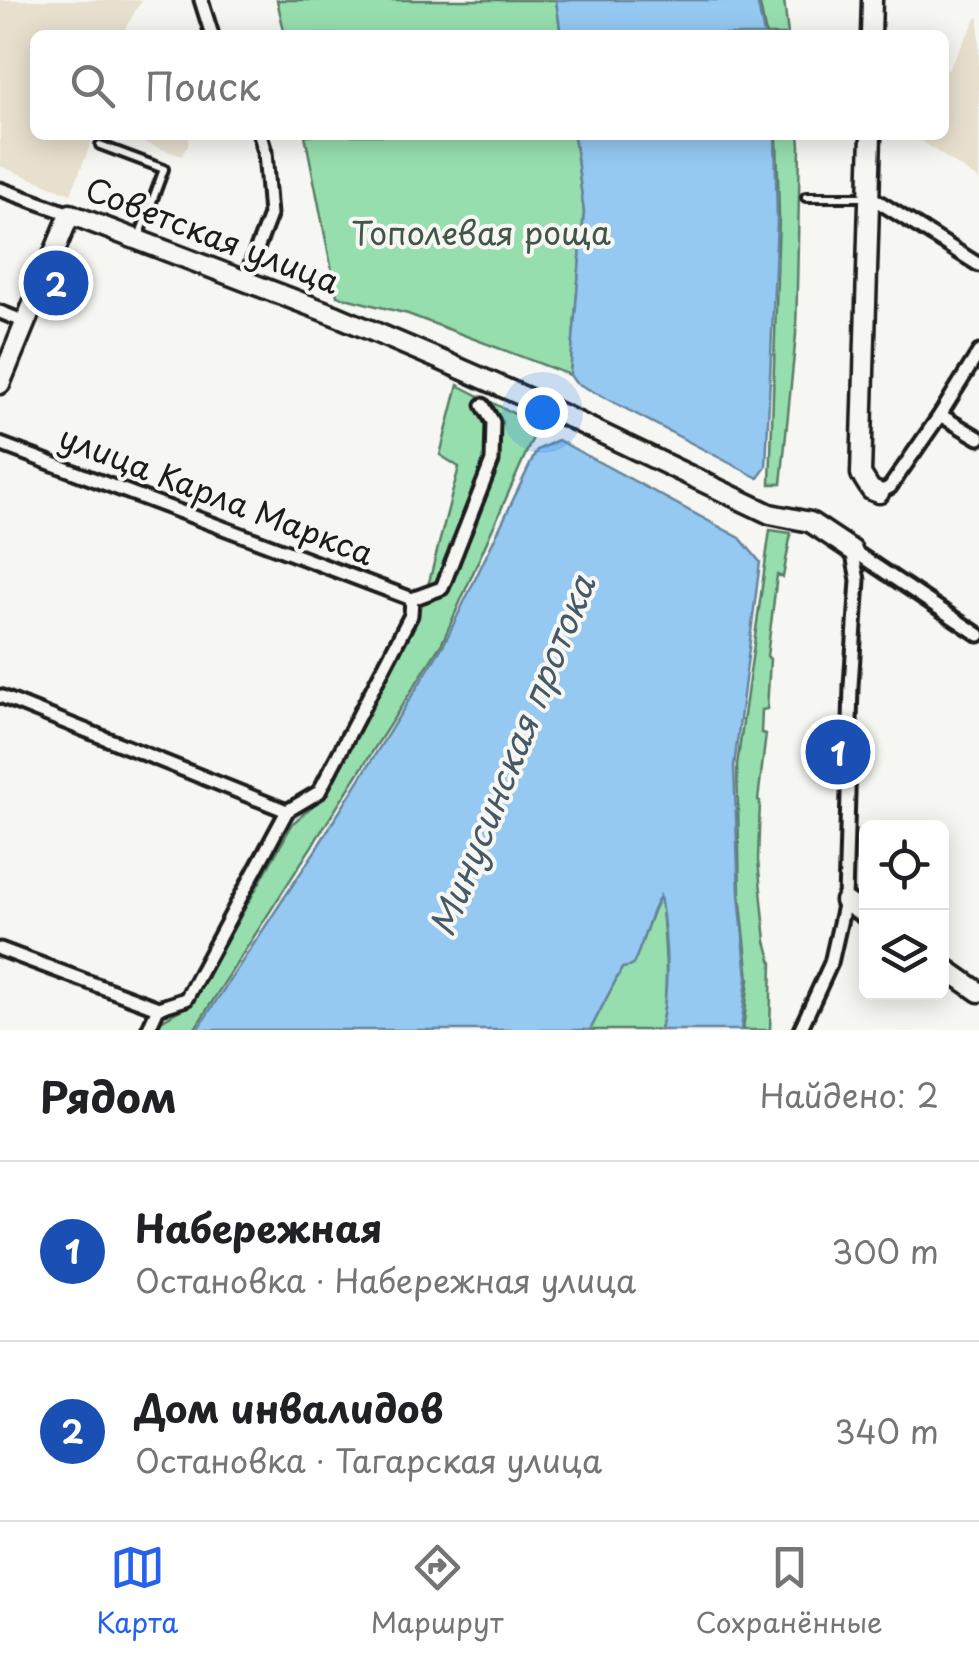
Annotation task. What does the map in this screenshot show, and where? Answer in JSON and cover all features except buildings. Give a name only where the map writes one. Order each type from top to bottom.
[{"type":"street","points":[[202,0],[211,30]]},
{"type":"street","points":[[872,0],[872,30]]},
{"type":"street","points":[[245,280],[270,215],[262,140]]},
{"type":"street","points":[[871,140],[862,474],[871,490],[879,493],[890,487],[979,352]]},
{"type":"street","name":"Советская улица","points":[[0,188],[337,316],[534,401],[770,514],[810,522],[852,550]]},
{"type":"street","points":[[871,196],[979,265]]},
{"type":"street","points":[[0,384],[70,214]]},
{"type":"street","points":[[0,312],[25,322]]},
{"type":"street","points":[[0,949],[158,1008],[186,999],[286,810],[319,792],[411,616],[412,599],[442,588],[492,461],[493,422],[482,405]]},
{"type":"street","points":[[940,415],[979,438]]},
{"type":"street","name":"улица Карла Маркса","points":[[0,444],[412,599]]},
{"type":"street","points":[[852,550],[979,635]]},
{"type":"street","points":[[800,1030],[832,963],[846,901],[851,686],[858,580],[852,550]]},
{"type":"street","points":[[858,580],[877,567]]},
{"type":"street","points":[[0,696],[286,810]]},
{"type":"street","points":[[846,901],[859,910]]},
{"type":"street","points":[[949,971],[979,992]]},
{"type":"street","points":[[148,1030],[158,1008]]},
{"type":"lane","points":[[100,145],[164,168],[138,239]]},
{"type":"lane","points":[[806,197],[871,196]]},
{"type":"shaded area","points":[[0,0],[142,0],[124,30],[30,30],[30,140],[92,140],[71,194],[0,166]]},
{"type":"shaded area","points":[[977,17],[979,180],[920,140],[949,140],[949,68]]},
{"type":"shaded area","points":[[137,140],[189,140],[182,156]]},
{"type":"green space","points":[[277,0],[556,0],[560,30],[284,30]]},
{"type":"green space","points":[[759,0],[784,0],[787,30],[765,30]]},
{"type":"green space","name":"Тополевая роща","points":[[306,140],[575,140],[584,212],[570,375],[408,314],[337,296]]},
{"type":"green space","points":[[777,140],[800,140],[796,335],[781,484],[770,484],[779,217]]},
{"type":"green space","points":[[458,385],[538,426],[442,643],[194,1030],[151,1030],[192,1003],[293,823],[317,802],[412,631],[459,467],[440,455]]},
{"type":"green space","points":[[770,530],[791,533],[783,577],[777,575],[767,656],[767,709],[762,710],[761,733],[766,734],[758,800],[758,860],[772,963],[770,1030],[743,1030],[749,979],[740,894],[737,765]]},
{"type":"green space","points":[[661,894],[666,979],[660,1030],[590,1030],[622,968],[632,966]]},
{"type":"water","points":[[556,0],[757,0],[763,30],[560,30]]},
{"type":"water","points":[[575,140],[775,140],[777,221],[766,467],[758,478],[575,382],[570,375],[584,212]]},
{"type":"water","name":"Минусинская протока","points":[[558,440],[740,538],[760,562],[734,766],[747,978],[741,1030],[660,1030],[666,963],[660,896],[632,966],[622,968],[590,1030],[197,1030],[444,644],[537,450]]},
{"type":"place","name":"Дом инвалидов","points":[[56,283]]},
{"type":"place","name":"Набережная","points":[[838,752]]}]
